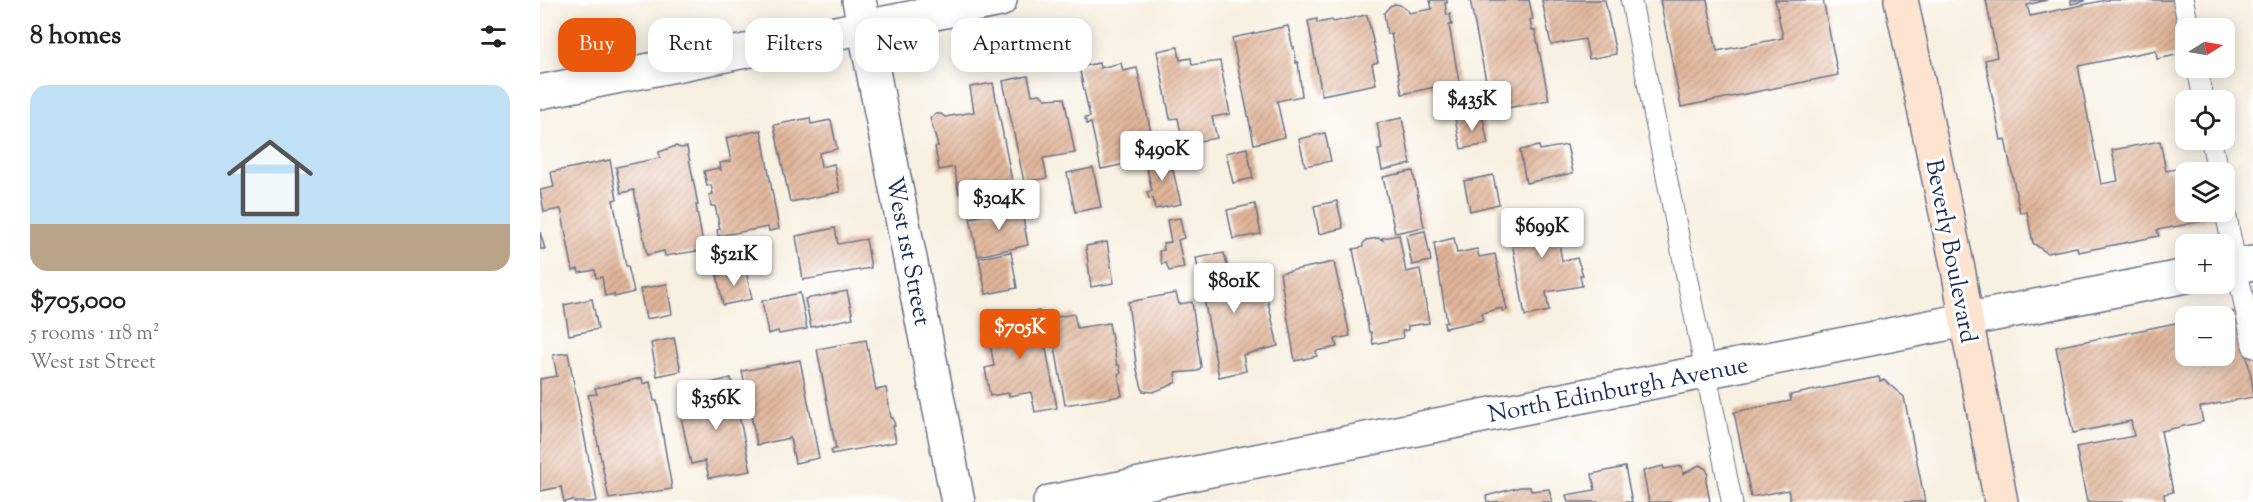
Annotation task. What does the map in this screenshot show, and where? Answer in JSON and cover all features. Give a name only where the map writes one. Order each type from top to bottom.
[{"type":"main road","name":"Beverly Boulevard","points":[[1902,0],[1959,274],[2001,502]]},
{"type":"street","points":[[540,92],[862,14],[1000,0]]},
{"type":"street","name":"West 1st Street","points":[[862,14],[958,502]]},
{"type":"street","name":"North Edinburgh Avenue","points":[[1050,502],[2175,278]]},
{"type":"lane","points":[[1631,0],[1732,502]]},
{"type":"lane","points":[[2184,0],[2187,18]]},
{"type":"lane","points":[[2228,222],[2253,347]]},
{"type":"building","points":[[1430,0],[1447,0],[1445,3],[1452,25],[1449,25],[1459,82],[1402,94],[1391,33],[1387,34],[1384,13],[1395,4],[1400,5],[1409,13],[1432,9]]},
{"type":"building","points":[[1470,0],[1529,0],[1533,19],[1530,20],[1532,30],[1535,30],[1549,100],[1492,111]]},
{"type":"building","points":[[1542,0],[1605,0],[1616,54],[1589,59],[1585,39],[1551,45]]},
{"type":"building","points":[[1660,0],[1707,0],[1717,51],[1783,38],[1775,0],[1823,0],[1838,75],[1681,107]]},
{"type":"building","points":[[1986,0],[2047,0],[2027,5],[2030,16],[2106,0],[2176,0],[2179,18],[2175,18],[2175,55],[2157,59],[2156,50],[2078,66],[2101,184],[2118,181],[2112,150],[2160,141],[2166,171],[2175,169],[2175,222],[2198,222],[2157,230],[2159,236],[2078,252],[2077,247],[2047,253],[2033,243],[2027,212],[2020,213],[2005,139],[2001,140],[1985,60],[1997,57]]},
{"type":"building","points":[[2071,0],[2085,0],[2085,1],[2071,4]]},
{"type":"building","points":[[1367,15],[1378,62],[1372,64],[1376,84],[1322,95],[1308,21],[1317,19],[1317,23],[1332,20],[1333,22]]},
{"type":"building","points":[[1288,26],[1296,63],[1298,62],[1302,96],[1277,101],[1285,137],[1254,144],[1232,38]]},
{"type":"building","points":[[1178,47],[1180,60],[1191,58],[1192,65],[1220,61],[1230,114],[1212,117],[1217,138],[1183,144],[1178,118],[1170,119],[1157,51]]},
{"type":"building","points":[[1099,63],[1100,68],[1121,63],[1123,71],[1137,68],[1153,142],[1152,146],[1134,150],[1133,147],[1122,149],[1126,164],[1101,169],[1091,123],[1087,124],[1085,118],[1090,117],[1080,72],[1092,72],[1092,64]]},
{"type":"building","points":[[1028,76],[1032,95],[1040,94],[1045,99],[1064,98],[1075,153],[1043,158],[1047,178],[1024,182],[1003,81]]},
{"type":"building","points":[[993,83],[1012,181],[1000,184],[1003,199],[977,205],[974,190],[959,193],[954,167],[939,170],[935,147],[938,146],[930,118],[936,114],[945,117],[974,112],[970,87]]},
{"type":"building","points":[[1482,114],[1488,144],[1461,149],[1455,119]]},
{"type":"building","points":[[810,118],[811,124],[831,120],[837,149],[819,153],[821,167],[834,164],[840,192],[790,202],[774,125]]},
{"type":"building","points":[[1402,118],[1411,164],[1382,170],[1378,150],[1382,149],[1377,123]]},
{"type":"building","points":[[761,130],[779,229],[769,231],[768,227],[718,236],[717,230],[720,229],[715,206],[711,206],[709,195],[713,194],[711,185],[707,186],[704,171],[719,168],[721,170],[720,163],[731,161],[726,138]]},
{"type":"building","points":[[1325,133],[1331,161],[1305,166],[1299,139]]},
{"type":"building","points":[[1567,145],[1573,173],[1526,183],[1520,150],[1539,146],[1540,150]]},
{"type":"building","points":[[676,146],[687,147],[704,250],[665,256],[664,251],[647,255],[634,190],[621,193],[616,167],[660,158],[659,152]]},
{"type":"building","points":[[1247,148],[1253,178],[1233,183],[1226,153]]},
{"type":"building","points":[[1169,154],[1181,204],[1155,209],[1153,198],[1149,199],[1147,192],[1152,191],[1145,160]]},
{"type":"building","points":[[610,160],[617,199],[613,200],[626,266],[628,266],[634,292],[614,297],[614,294],[605,296],[602,277],[596,278],[595,270],[579,273],[578,269],[573,271],[561,209],[544,212],[540,190],[554,187],[551,172]]},
{"type":"building","points":[[1093,168],[1101,207],[1075,212],[1067,173]]},
{"type":"building","points":[[1413,171],[1424,227],[1395,233],[1383,177]]},
{"type":"building","points":[[1493,175],[1499,204],[1470,211],[1464,181]]},
{"type":"building","points":[[1337,201],[1343,228],[1319,234],[1314,206]]},
{"type":"building","points":[[1255,204],[1261,234],[1233,239],[1227,210]]},
{"type":"building","points":[[1021,207],[1028,245],[978,256],[970,218]]},
{"type":"building","points":[[1567,213],[1572,240],[1559,242],[1562,261],[1577,258],[1583,275],[1580,275],[1582,286],[1546,292],[1549,311],[1525,316],[1512,242],[1510,242],[1505,220],[1530,215],[1531,220]]},
{"type":"building","points":[[1180,218],[1184,238],[1178,240],[1184,268],[1169,271],[1166,263],[1162,264],[1159,251],[1164,250],[1163,243],[1171,242],[1167,220]]},
{"type":"building","points":[[835,228],[838,244],[866,239],[871,268],[803,280],[796,236]]},
{"type":"building","points":[[1425,231],[1431,261],[1412,265],[1406,235]]},
{"type":"building","points":[[540,232],[545,249],[540,249]]},
{"type":"building","points":[[1399,235],[1406,272],[1420,269],[1429,323],[1408,326],[1408,330],[1402,331],[1403,338],[1373,344],[1353,249],[1363,247],[1366,240],[1378,238],[1383,240],[1382,238]]},
{"type":"building","points":[[1454,238],[1457,253],[1477,249],[1479,257],[1495,254],[1507,310],[1502,311],[1502,308],[1482,313],[1483,320],[1445,328],[1444,323],[1447,322],[1434,243]]},
{"type":"building","points":[[1107,242],[1114,283],[1091,287],[1086,246]]},
{"type":"building","points":[[1011,252],[1017,288],[986,294],[979,258]]},
{"type":"building","points":[[1224,253],[1229,273],[1248,269],[1253,292],[1265,289],[1278,346],[1243,355],[1246,371],[1219,377],[1196,258]]},
{"type":"building","points":[[1334,262],[1350,336],[1335,339],[1337,347],[1316,351],[1317,356],[1295,361],[1280,273]]},
{"type":"building","points":[[746,270],[752,299],[723,305],[717,275]]},
{"type":"building","points":[[667,284],[672,314],[646,319],[640,289]]},
{"type":"building","points":[[847,291],[853,318],[811,327],[805,299]]},
{"type":"building","points":[[800,293],[807,329],[768,334],[762,301]]},
{"type":"building","points":[[1176,293],[1179,304],[1192,302],[1201,367],[1198,371],[1175,373],[1176,382],[1169,386],[1153,392],[1143,391],[1137,370],[1128,302]]},
{"type":"building","points":[[592,299],[598,329],[569,335],[564,305]]},
{"type":"building","points":[[1039,311],[1057,408],[1035,412],[1031,392],[1009,396],[1009,393],[990,396],[985,368],[994,366],[986,321]]},
{"type":"building","points":[[2235,311],[2238,311],[2253,397],[2200,407],[2203,422],[2161,431],[2173,492],[2164,494],[2165,502],[2087,502],[2076,447],[2134,436],[2131,421],[2073,433],[2056,347],[2175,323],[2175,366],[2235,366]]},
{"type":"building","points":[[1074,314],[1077,328],[1109,323],[1117,365],[1121,373],[1118,374],[1122,396],[1065,405],[1050,318]]},
{"type":"building","points":[[674,338],[681,371],[657,376],[651,343]]},
{"type":"building","points":[[866,340],[876,390],[886,388],[891,418],[895,426],[893,426],[896,442],[832,454],[831,450],[836,449],[817,349]]},
{"type":"building","points":[[568,353],[597,501],[564,502],[561,487],[540,491],[540,379],[557,376],[553,355]]},
{"type":"building","points":[[800,360],[819,458],[795,463],[790,438],[757,445],[742,371]]},
{"type":"building","points":[[1879,377],[1880,381],[1884,380],[1904,397],[1925,502],[1791,502],[1788,490],[1751,497],[1734,412],[1791,401],[1790,395]]},
{"type":"building","points":[[642,378],[643,384],[650,382],[654,401],[657,401],[672,489],[609,499],[588,395],[597,394],[595,388]]},
{"type":"building","points":[[731,378],[751,471],[709,478],[705,461],[691,464],[681,412],[690,410],[691,414],[700,413],[694,387]]},
{"type":"building","points":[[1699,465],[1708,473],[1706,481],[1710,502],[1649,502],[1643,471],[1663,466],[1664,469],[1682,466],[1683,474]]},
{"type":"building","points":[[1625,467],[1632,502],[1568,502],[1566,495],[1595,490],[1592,474]]},
{"type":"building","points":[[1520,487],[1530,487],[1531,491],[1549,489],[1552,502],[1487,502],[1486,496]]}]
